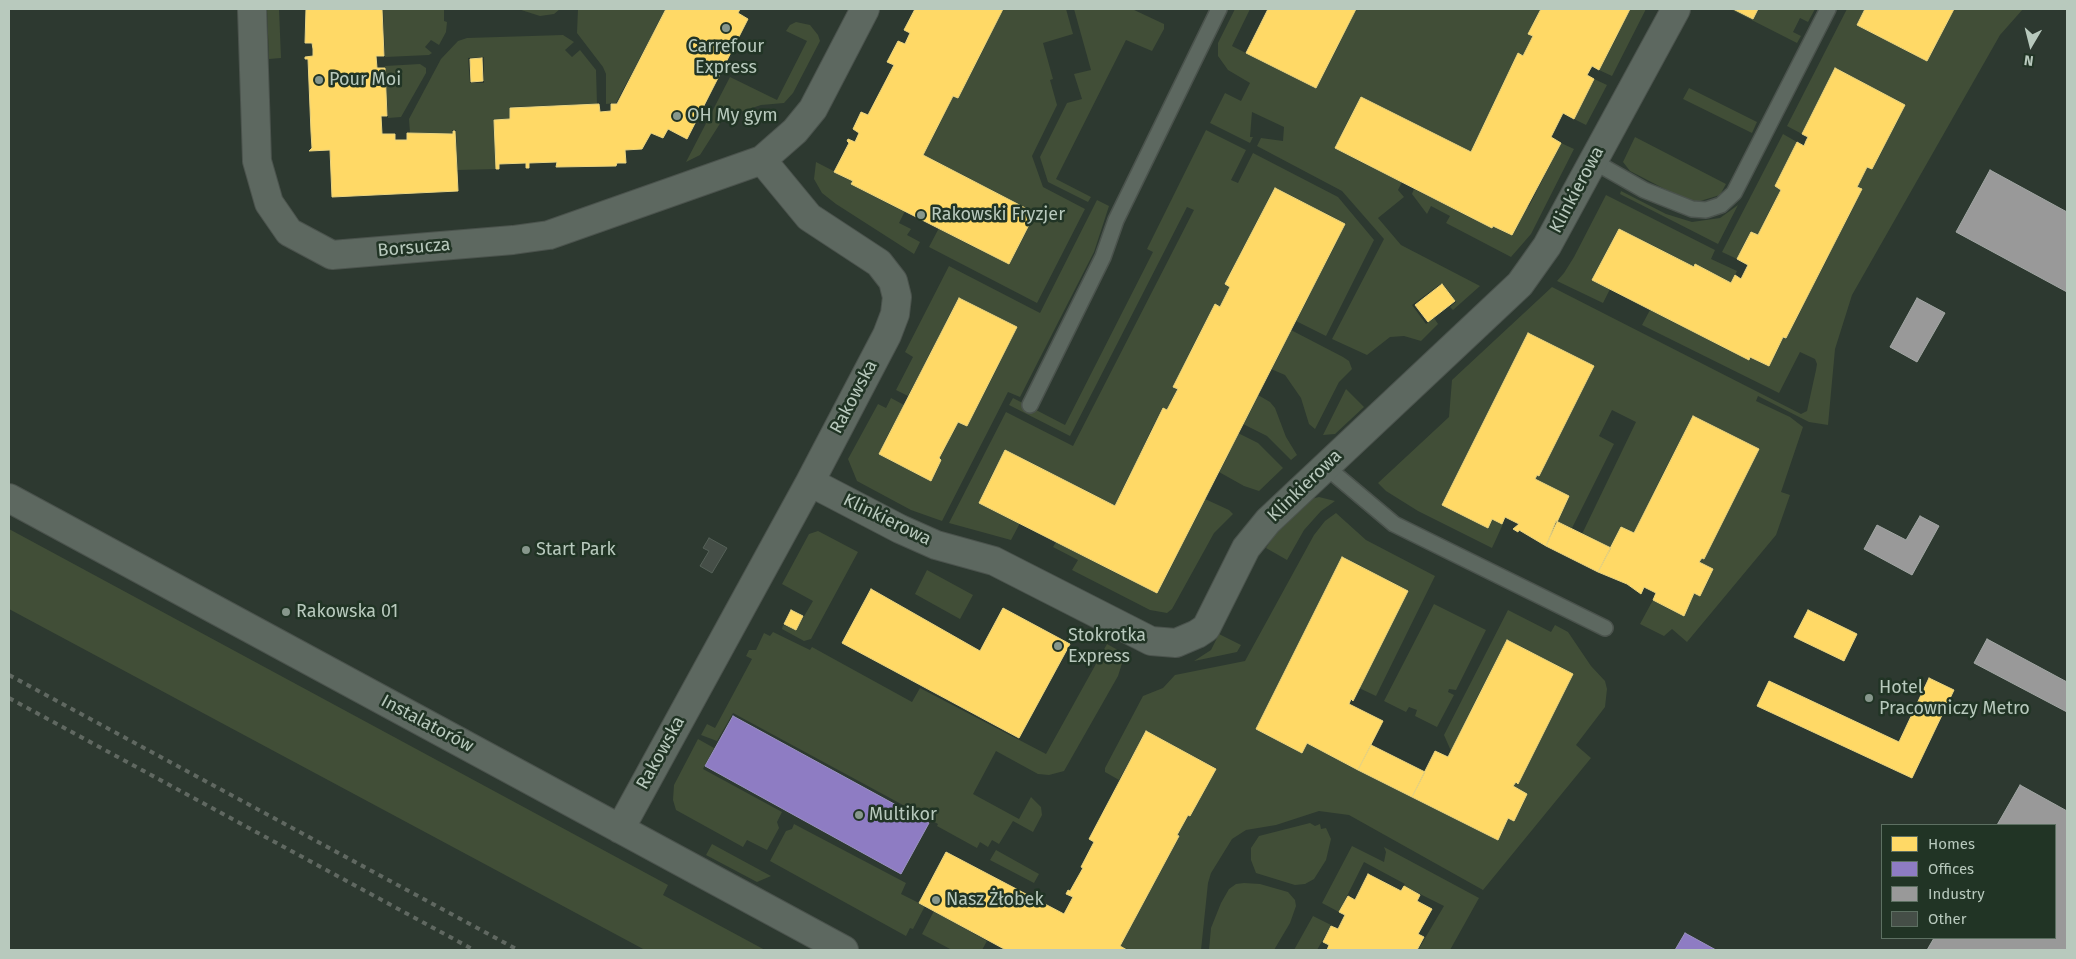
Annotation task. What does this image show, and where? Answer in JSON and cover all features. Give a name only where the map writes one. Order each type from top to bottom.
[{"type":"street","name":"Borsucza","points":[[252,9],[257,161],[268,203],[289,232],[332,254],[513,240],[549,235],[762,160]]},
{"type":"street","points":[[762,160],[795,131],[813,109],[865,9]]},
{"type":"street","name":"Klinkierowa","points":[[810,482],[936,545],[994,561],[1151,641],[1176,642],[1197,634],[1206,628],[1246,548],[1268,521],[1520,284],[1547,246],[1676,9]]},
{"type":"street","name":"Rakowska","points":[[620,829],[810,482],[887,335],[895,314],[897,297],[893,281],[879,262],[809,216],[762,160]]},
{"type":"street","name":"Instalatorów","points":[[9,498],[844,950]]},
{"type":"lane","points":[[1030,405],[1220,9]]},
{"type":"lane","points":[[1593,161],[1644,190],[1692,209],[1706,210],[1721,205],[1734,193],[1828,9]]},
{"type":"lane","points":[[1325,466],[1394,524],[1605,628]]},
{"type":"green space","points":[[267,9],[279,9],[281,58],[269,59]]},
{"type":"green space","points":[[383,9],[444,9],[444,21],[447,22],[446,32],[439,45],[431,40],[425,47],[432,53],[429,55],[385,57]]},
{"type":"green space","points":[[518,9],[560,9],[554,14],[540,16]]},
{"type":"green space","points":[[578,9],[666,9],[616,103],[606,104],[606,74],[603,67],[577,33]]},
{"type":"green space","points":[[1003,9],[1066,9],[1073,34],[1043,43],[1053,79],[1050,80],[1057,105],[1032,156],[1043,187],[1085,209],[1037,303],[929,247],[939,228],[1009,264],[1035,213],[923,155],[953,96],[958,98]]},
{"type":"green space","points":[[1074,9],[1132,9],[1164,24],[1164,29],[1152,51],[1126,40],[1056,179],[1091,197],[1088,202],[1048,182],[1040,157],[1067,103],[1082,99],[1074,74],[1091,70]]},
{"type":"green space","points":[[1235,9],[1250,9],[1232,46],[1315,88],[1356,9],[1541,9],[1529,33],[1533,36],[1523,56],[1518,54],[1471,152],[1361,97],[1335,148],[1402,182],[1398,190],[1404,197],[1378,218],[1401,245],[1480,286],[1453,310],[1450,307],[1456,302],[1442,283],[1412,305],[1426,324],[1434,318],[1438,324],[1421,341],[1404,336],[1390,337],[1367,355],[1332,339],[1384,239],[1342,191],[1257,146],[1261,138],[1283,141],[1284,127],[1252,112],[1250,137],[1253,137],[1250,143],[1210,123],[1225,93],[1241,101],[1250,83],[1228,70],[1218,56],[1218,43]]},
{"type":"green space","points":[[1630,9],[1646,9],[1612,76],[1599,70]]},
{"type":"green space","points":[[1733,9],[1753,18],[1758,9],[1815,9],[1808,22],[1800,18],[1793,32],[1801,36],[1797,43]]},
{"type":"green space","points":[[1847,9],[1865,9],[1857,25],[1927,61],[1954,9],[2023,9],[2000,35],[1852,295],[1835,349],[1828,425],[1809,422],[1758,396],[1756,401],[1790,417],[1803,427],[1781,492],[1790,495],[1776,535],[1687,642],[1672,629],[1664,636],[1640,624],[1653,600],[1684,616],[1694,593],[1700,596],[1713,569],[1699,562],[1702,558],[1704,559],[1759,449],[1693,416],[1634,533],[1621,527],[1611,548],[1582,534],[1636,422],[1612,410],[1599,436],[1614,444],[1572,528],[1556,521],[1535,479],[1537,475],[1539,476],[1594,366],[1528,333],[1442,504],[1488,528],[1492,519],[1503,524],[1492,548],[1418,511],[1386,491],[1378,483],[1449,417],[1452,380],[1552,287],[1801,414],[1807,411],[1817,364],[1815,359],[1800,352],[1779,393],[1642,325],[1650,310],[1769,366],[1783,337],[1786,338],[1862,190],[1857,187],[1867,167],[1872,169],[1905,105],[1835,69],[1802,134],[1787,126]]},
{"type":"green space","points":[[796,22],[810,25],[820,41],[793,93],[784,103],[761,105],[731,115],[721,122],[700,155],[686,162],[730,77],[777,100],[807,41],[786,31],[790,25]]},
{"type":"green space","points":[[563,35],[574,42],[565,50],[572,57],[580,50],[596,70],[597,104],[510,107],[510,119],[494,119],[496,169],[457,170],[456,130],[452,130],[452,133],[410,133],[409,119],[441,59],[458,41],[467,38]],"holes":[[[484,57],[484,83],[470,83],[468,58]]]},
{"type":"green space","points":[[420,64],[426,68],[426,73],[401,117],[388,118],[385,66]]},
{"type":"green space","points":[[1594,79],[1607,85],[1586,125],[1574,119]]},
{"type":"green space","points":[[1689,88],[1757,122],[1752,133],[1683,99]]},
{"type":"green space","points":[[1206,130],[1246,150],[1231,180],[1238,183],[1253,153],[1338,197],[1374,240],[1326,336],[1296,321],[1345,224],[1275,189],[1226,284],[1230,287],[1220,307],[1215,305],[1173,387],[1178,389],[1167,410],[1162,408],[1115,506],[1005,451],[979,502],[1020,523],[1011,540],[949,523],[1006,412],[1073,446],[1194,210],[1187,207],[1070,436],[1009,405],[1013,398],[1065,425],[1153,252],[1147,249]]},
{"type":"green space","points":[[1783,134],[1797,142],[1775,186],[1781,190],[1758,235],[1751,232],[1737,259],[1722,252]]},
{"type":"green space","points":[[1635,137],[1726,184],[1720,195],[1697,202],[1684,199],[1630,171],[1623,162]]},
{"type":"green space","points":[[1561,143],[1574,149],[1531,234],[1511,257],[1446,223],[1450,216],[1431,206],[1427,214],[1412,194],[1414,189],[1492,228],[1529,206]]},
{"type":"green space","points":[[816,162],[853,181],[852,184],[905,211],[899,223],[911,229],[907,235],[920,242],[914,254],[822,193],[814,179]]},
{"type":"green space","points":[[1621,191],[1666,214],[1692,222],[1720,218],[1738,205],[1718,244],[1620,194]]},
{"type":"green space","points":[[1606,195],[1715,250],[1711,259],[1737,271],[1731,283],[1696,265],[1694,267],[1619,229],[1592,280],[1610,289],[1603,303],[1557,281],[1574,257]]},
{"type":"green space","points":[[1097,200],[1109,206],[1094,252],[1020,397],[1008,392],[942,521],[911,510],[857,481],[848,459],[878,404],[886,408],[891,398],[904,405],[879,454],[931,480],[941,460],[939,458],[958,422],[967,426],[1017,327],[959,298],[908,396],[896,390],[913,357],[905,352],[949,266],[1040,313]]},
{"type":"green space","points":[[1291,330],[1343,357],[1349,361],[1352,369],[1339,382],[1315,429],[1309,424],[1301,398],[1285,375],[1271,369]]},
{"type":"green space","points":[[1346,389],[1364,407],[1335,434],[1323,435]]},
{"type":"green space","points":[[1258,395],[1270,402],[1275,408],[1286,437],[1297,455],[1291,460],[1267,436],[1243,424]]},
{"type":"green space","points":[[1238,433],[1258,443],[1283,468],[1259,491],[1244,486],[1219,472]]},
{"type":"green space","points":[[1319,497],[1335,501],[1321,511],[1304,530],[1287,560],[1266,548],[1281,525],[1307,500]]},
{"type":"green space","points":[[1205,499],[1229,510],[1233,514],[1214,533],[1172,609],[1167,613],[1150,610],[1072,570],[1078,560],[1053,547],[1056,542]]},
{"type":"green space","points":[[1336,513],[1366,540],[1435,576],[1376,696],[1359,688],[1408,591],[1342,558],[1256,729],[1302,753],[1307,743],[1498,840],[1508,818],[1527,794],[1513,786],[1516,782],[1518,783],[1573,674],[1507,640],[1451,751],[1444,735],[1508,610],[1551,632],[1555,625],[1568,632],[1591,666],[1605,681],[1607,689],[1605,707],[1576,745],[1591,758],[1483,890],[1349,815],[1319,811],[1276,825],[1246,830],[1232,839],[1211,873],[1208,883],[1201,950],[1127,950],[1120,946],[1179,836],[1177,835],[1216,768],[1146,731],[1119,780],[1105,772],[1105,768],[1143,696],[1163,688],[1175,675],[1245,661],[1314,535],[1325,521]]},
{"type":"green space","points":[[9,529],[668,885],[663,895],[765,950],[645,950],[9,609]]},
{"type":"green space","points":[[818,531],[858,552],[811,639],[804,641],[782,629],[783,625],[796,630],[813,601],[782,584],[809,534]]},
{"type":"green space","points":[[927,570],[973,595],[960,619],[915,594]]},
{"type":"green space","points":[[1434,604],[1486,630],[1456,690],[1449,689],[1448,692],[1454,695],[1437,727],[1415,716],[1417,710],[1409,707],[1406,712],[1384,701]]},
{"type":"green space","points":[[773,632],[810,650],[812,647],[912,702],[920,688],[1046,754],[1107,644],[1125,654],[1118,676],[1064,771],[1049,775],[1038,774],[996,751],[973,794],[1019,819],[1031,797],[1041,807],[1042,815],[1033,832],[1013,821],[999,844],[992,840],[988,847],[980,842],[977,848],[937,826],[938,824],[733,713],[717,741],[701,735],[707,724],[715,728],[752,659],[746,656],[749,650],[756,650],[764,633],[770,636]]},
{"type":"green space","points":[[1219,634],[1241,645],[1237,652],[1194,661],[1211,650]]},
{"type":"green space","points":[[698,739],[714,748],[703,769],[782,812],[777,822],[779,828],[767,850],[747,840],[743,847],[676,810],[673,800],[674,785]]},
{"type":"green space","points":[[1310,823],[1315,826],[1320,824],[1321,829],[1326,828],[1331,839],[1326,860],[1314,879],[1305,884],[1295,885],[1256,873],[1251,860],[1251,848],[1259,836]]},
{"type":"green space","points":[[794,824],[906,883],[901,894],[925,906],[913,929],[910,928],[906,936],[770,861],[786,831],[792,829]]},
{"type":"green space","points":[[712,844],[771,876],[757,882],[706,855]]},
{"type":"green space","points":[[1352,846],[1384,862],[1386,852],[1384,847],[1479,898],[1450,950],[1418,950],[1444,906],[1404,886],[1405,884],[1364,862],[1339,912],[1322,903]]},
{"type":"green space","points":[[996,850],[1039,874],[1034,883],[990,860]]},
{"type":"green space","points":[[1236,884],[1260,884],[1288,892],[1295,900],[1296,906],[1290,923],[1274,950],[1209,950],[1211,928],[1221,903],[1229,889]]},
{"type":"green space","points":[[934,911],[987,941],[982,950],[952,950],[922,934]]},
{"type":"green space","points":[[1313,916],[1331,925],[1317,950],[1294,950]]},
{"type":"building: Homes","points":[[306,9],[382,9],[384,56],[376,56],[377,68],[385,68],[387,116],[381,116],[382,134],[395,134],[395,140],[407,140],[407,133],[453,134],[453,131],[455,131],[458,191],[332,197],[330,150],[309,151],[312,148],[308,59],[305,59],[305,57],[313,56],[313,49],[312,43],[305,43]]},
{"type":"building: Homes","points":[[666,9],[740,9],[738,13],[748,19],[687,139],[668,129],[663,138],[651,133],[642,149],[625,150],[626,163],[617,163],[616,166],[556,167],[557,162],[529,163],[529,168],[526,168],[526,163],[499,164],[499,169],[496,169],[494,120],[510,119],[510,108],[599,104],[600,112],[611,111],[611,104],[617,104]]},
{"type":"building: Homes","points":[[915,9],[1003,9],[958,98],[953,96],[923,155],[1035,213],[1009,264],[851,184],[853,181],[834,172],[849,143],[848,139],[855,142],[859,133],[853,129],[861,112],[868,115],[894,65],[887,62],[898,41],[905,44],[910,33],[904,30]]},
{"type":"building: Homes","points":[[1268,9],[1356,9],[1316,88],[1246,53]]},
{"type":"building: Homes","points":[[1541,9],[1630,9],[1599,70],[1592,66],[1587,75],[1594,79],[1574,119],[1563,113],[1551,137],[1561,143],[1512,235],[1493,226],[1492,228],[1335,148],[1361,97],[1471,152],[1518,53],[1523,56],[1533,36],[1528,34]]},
{"type":"building: Homes","points":[[1733,9],[1758,9],[1753,19]]},
{"type":"building: Homes","points":[[1865,9],[1954,9],[1927,61],[1857,25]]},
{"type":"building: Homes","points":[[482,58],[483,81],[471,82],[470,59]]},
{"type":"building: Homes","points":[[1835,68],[1905,105],[1872,169],[1867,167],[1857,187],[1862,189],[1786,338],[1783,337],[1769,366],[1750,357],[1749,360],[1592,280],[1619,229],[1694,267],[1695,264],[1731,283],[1735,275],[1741,279],[1748,265],[1737,259],[1751,232],[1758,235],[1781,190],[1775,186],[1797,142],[1804,146],[1808,137],[1802,134]]},
{"type":"building: Homes","points":[[1275,188],[1345,224],[1157,593],[979,503],[1005,450],[1115,506],[1163,408],[1167,410],[1178,389],[1173,387],[1215,304],[1220,307],[1230,287],[1225,284]]},
{"type":"building: Homes","points":[[1442,284],[1455,301],[1428,322],[1415,305]]},
{"type":"building: Homes","points":[[959,298],[1017,327],[967,426],[958,422],[939,458],[941,460],[931,481],[879,454]]},
{"type":"building: Homes","points":[[1528,333],[1594,366],[1539,476],[1537,475],[1535,479],[1569,496],[1546,546],[1519,530],[1518,532],[1513,529],[1519,524],[1505,517],[1502,524],[1492,519],[1488,528],[1442,505]]},
{"type":"building: Homes","points":[[1693,416],[1759,449],[1704,559],[1702,558],[1699,562],[1713,569],[1700,596],[1694,593],[1684,616],[1653,600],[1656,593],[1644,587],[1641,594],[1627,584],[1598,572],[1621,527],[1634,533]]},
{"type":"building: Homes","points":[[1556,521],[1611,548],[1598,572],[1546,546]]},
{"type":"building: Homes","points":[[1342,557],[1408,591],[1353,701],[1351,699],[1349,704],[1383,721],[1358,770],[1307,743],[1302,753],[1256,729]]},
{"type":"building: Homes","points":[[871,589],[980,651],[1003,608],[1070,644],[1019,738],[842,643]]},
{"type":"building: Homes","points":[[791,610],[803,616],[796,630],[784,624]]},
{"type":"building: Homes","points":[[1808,610],[1857,634],[1844,661],[1794,637]]},
{"type":"building: Homes","points":[[1507,640],[1573,674],[1518,784],[1516,782],[1513,786],[1527,794],[1514,821],[1508,818],[1498,840],[1412,797],[1435,751],[1448,757]]},
{"type":"building: Homes","points":[[1929,678],[1954,690],[1912,778],[1757,706],[1769,681],[1899,742]]},
{"type":"building: Homes","points":[[1146,731],[1216,769],[1190,816],[1188,815],[1177,835],[1179,836],[1120,946],[1127,950],[1006,950],[919,903],[946,852],[1064,914],[1073,897],[1066,894],[1068,890],[1070,891],[1083,868],[1081,867],[1094,842],[1089,839]]},
{"type":"building: Homes","points":[[1371,745],[1425,772],[1412,797],[1358,770]]},
{"type":"building: Homes","points":[[1368,874],[1401,891],[1404,886],[1420,895],[1417,901],[1432,909],[1418,934],[1424,937],[1417,950],[1327,950],[1329,945],[1323,942],[1331,926],[1338,929],[1345,915],[1339,912],[1348,896],[1355,900]]},
{"type":"building: Offices","points":[[733,716],[929,823],[901,874],[705,766]]},
{"type":"building: Offices","points":[[1685,933],[1716,950],[1675,950]]},
{"type":"building: Industry","points":[[1990,170],[2067,212],[2067,292],[1956,232]]},
{"type":"building: Industry","points":[[1917,298],[1945,313],[1917,362],[1890,347]]},
{"type":"building: Industry","points":[[1920,516],[1939,526],[1912,575],[1864,549],[1877,525],[1906,540]]},
{"type":"building: Industry","points":[[1987,639],[2067,682],[2067,712],[1974,663]]},
{"type":"building: Industry","points":[[2020,785],[2067,811],[2067,950],[1927,950],[1933,939],[2056,939],[2056,824],[1998,824]]},
{"type":"building: Other","points":[[709,538],[727,548],[712,573],[700,566],[709,551],[703,548]]},
{"type":"railway","points":[[9,675],[518,950]]},
{"type":"railway","points":[[9,698],[474,950]]},
{"type":"place","name":"Carrefour Express","points":[[726,28]]},
{"type":"place","name":"Pour Moi","points":[[319,80]]},
{"type":"place","name":"OH My gym","points":[[677,116]]},
{"type":"place","name":"Rakowski Fryzjer","points":[[921,215]]},
{"type":"place","name":"Start Park","points":[[526,550]]},
{"type":"place","name":"Rakowska 01","points":[[286,612]]},
{"type":"place","name":"Stokrotka Express","points":[[1058,646]]},
{"type":"place","name":"Hotel Pracowniczy Metro","points":[[1869,698]]},
{"type":"place","name":"Multikor","points":[[859,815]]},
{"type":"place","name":"Nasz Żłobek","points":[[936,900]]}]
